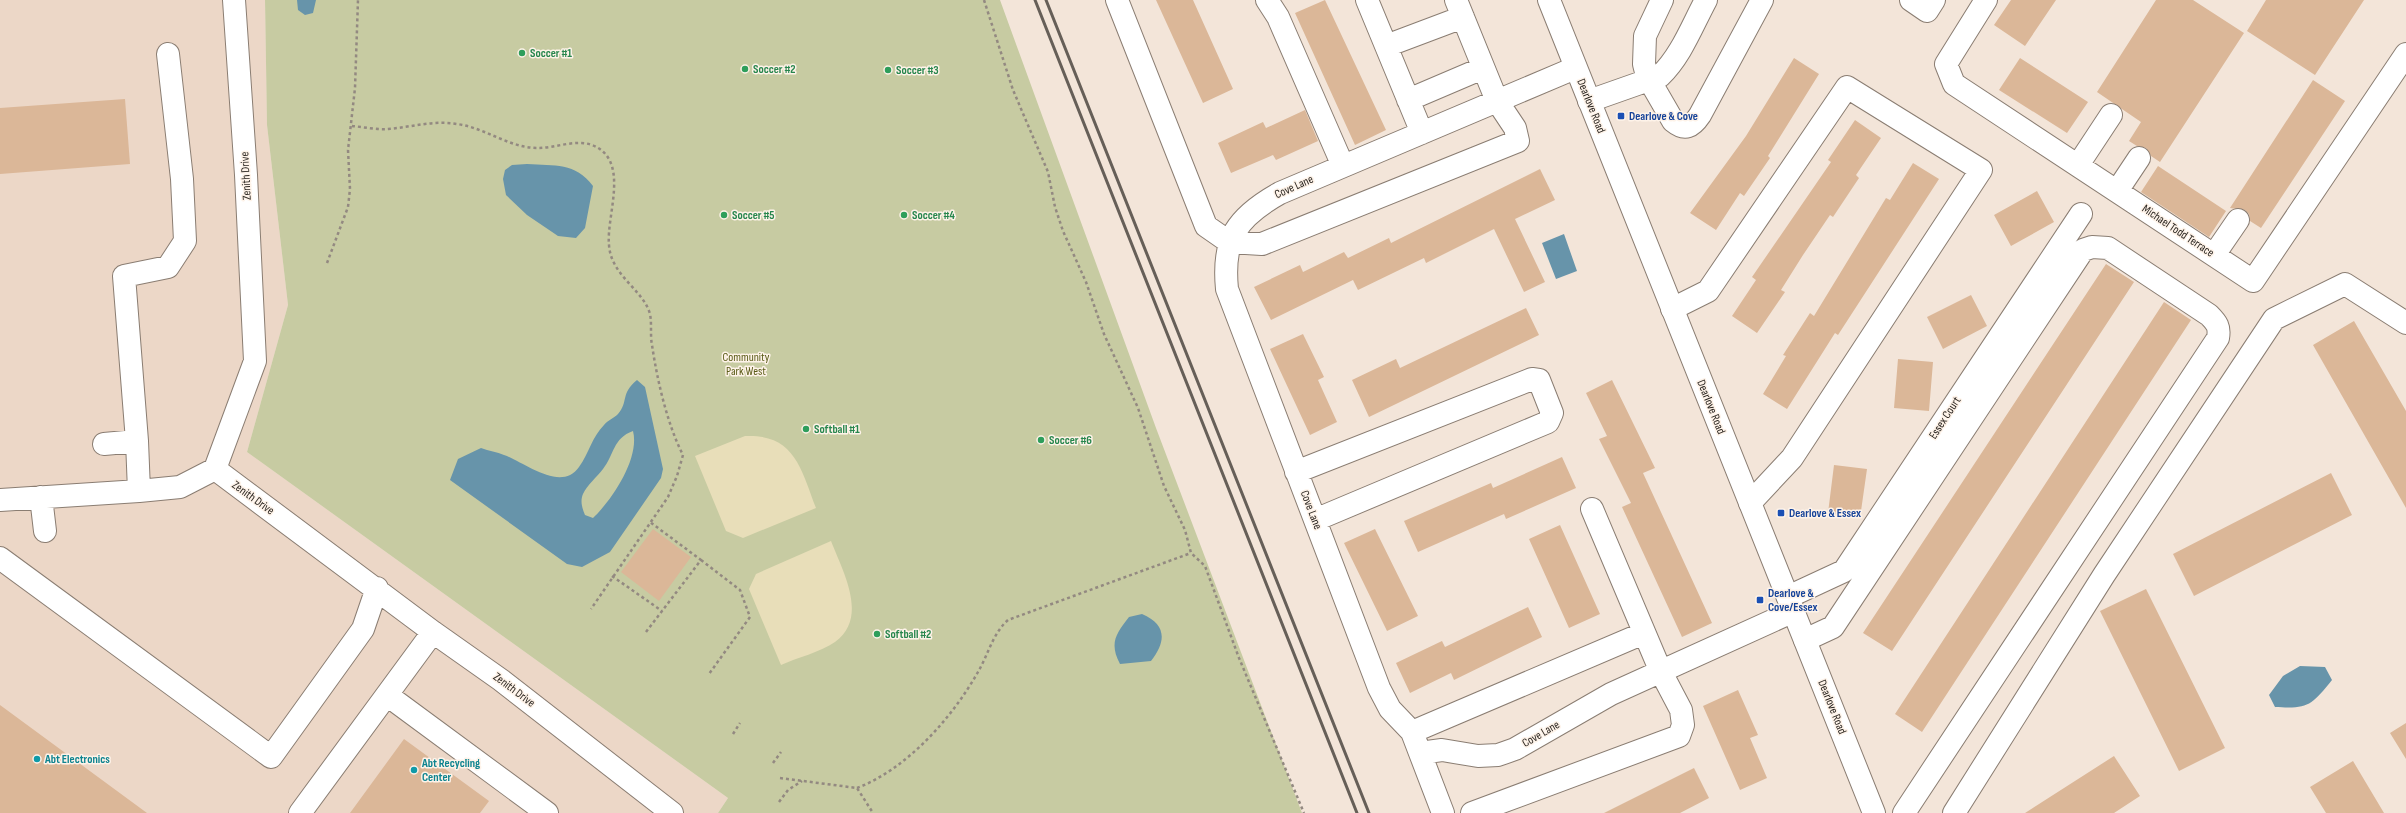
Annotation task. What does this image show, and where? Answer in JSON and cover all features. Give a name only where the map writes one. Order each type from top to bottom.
[{"type":"street","name":"Zenith Drive","points":[[234,0],[246,175],[255,361],[215,470],[377,588],[433,632],[501,680],[672,813]]},
{"type":"street","points":[[1116,0],[1206,226],[1229,242],[1262,244],[1518,141],[1515,128],[1497,101],[1459,9],[1386,46]]},
{"type":"street","points":[[1267,0],[1278,17],[1343,166]]},
{"type":"street","points":[[1367,0],[1422,133]]},
{"type":"street","name":"Dearlove Road","points":[[1549,0],[1874,813]]},
{"type":"street","points":[[1589,101],[1660,76],[1668,68],[1706,0]]},
{"type":"street","points":[[1659,1],[1650,21],[1644,43],[1644,64],[1650,80],[1673,121],[1680,127],[1689,127],[1694,124],[1762,0]]},
{"type":"street","points":[[1911,0],[1927,11],[1934,0]]},
{"type":"street","name":"Michael Todd Terrace","points":[[1986,0],[1946,64],[1954,84],[2253,281],[2406,54]]},
{"type":"street","points":[[140,491],[124,276],[168,267],[185,242],[182,179],[168,54]]},
{"type":"street","points":[[1408,100],[1483,68]]},
{"type":"street","name":"Cove Lane","points":[[1575,68],[1280,193],[1257,205],[1244,216],[1229,242],[1226,255],[1227,289],[1379,688],[1390,708],[1412,732],[1420,753],[1442,750],[1478,756],[1498,755],[1515,749],[1611,694],[1661,672],[1791,604]]},
{"type":"street","points":[[1672,309],[1708,291],[1847,88],[1981,170],[1792,458],[1750,503]]},
{"type":"street","points":[[2078,165],[2112,115]]},
{"type":"street","points":[[2117,190],[2139,158]]},
{"type":"street","name":"Essex Court","points":[[1791,604],[1844,571],[2081,214]]},
{"type":"street","points":[[2214,255],[2238,220]]},
{"type":"street","points":[[1805,640],[1833,627],[2083,250],[2092,247],[2108,248],[2209,315],[2217,323],[2220,329],[2218,338],[1904,813]]},
{"type":"street","points":[[1954,813],[2104,575],[2274,319],[2345,284],[2406,323]]},
{"type":"street","points":[[1296,472],[1532,378],[1539,380],[1552,413],[1548,422],[1315,520]]},
{"type":"street","points":[[104,444],[137,440]]},
{"type":"street","points":[[0,500],[180,487],[215,470]]},
{"type":"street","points":[[41,497],[45,531]]},
{"type":"street","points":[[1472,813],[1679,736],[1683,725],[1681,710],[1661,672],[1592,509]]},
{"type":"street","points":[[0,558],[270,757],[363,629],[377,588]]},
{"type":"street","points":[[300,813],[433,632]]},
{"type":"street","points":[[1412,732],[1644,633]]},
{"type":"street","points":[[387,695],[547,813]]},
{"type":"street","points":[[1420,753],[1443,813]]},
{"type":"path","points":[[327,263],[348,207],[350,189],[348,150],[352,126],[358,0]]},
{"type":"path","points":[[984,0],[1013,90],[1048,172],[1055,207],[1063,231],[1086,282],[1104,334],[1138,408],[1164,486],[1185,530],[1191,553],[1205,566],[1239,658],[1304,813]]},
{"type":"path","points":[[352,126],[387,129],[424,124],[459,124],[512,145],[538,148],[567,144],[592,145],[608,158],[613,168],[615,180],[609,245],[618,272],[644,303],[650,314],[652,343],[657,370],[676,441],[683,455],[668,497],[612,576],[591,609]]},
{"type":"path","points":[[650,522],[740,590],[750,617],[710,674]]},
{"type":"path","points":[[780,778],[857,788],[878,780],[938,729],[972,684],[984,662],[998,629],[1008,620],[1191,553]]},
{"type":"path","points":[[646,632],[701,560]]},
{"type":"path","points":[[612,576],[662,611]]},
{"type":"path","points":[[733,734],[740,723]]},
{"type":"path","points":[[773,763],[781,752]]},
{"type":"path","points":[[779,802],[788,790],[802,781]]},
{"type":"path","points":[[857,788],[874,813]]},
{"type":"shaded area","points":[[0,0],[265,0],[267,125],[288,305],[247,452],[728,798],[718,813],[0,813]]},
{"type":"green space","name":"Community Park West","points":[[265,0],[1000,0],[1156,428],[1302,813],[718,813],[728,798],[247,452],[288,305],[267,125]]},
{"type":"sand","points":[[745,436],[762,437],[775,441],[794,457],[806,480],[816,508],[743,538],[726,531],[695,456]]},
{"type":"sand","points":[[831,541],[847,580],[852,607],[850,620],[845,632],[829,646],[781,665],[749,589],[756,574]]},
{"type":"water","points":[[297,0],[316,0],[313,13],[305,15],[298,10]]},
{"type":"water","points":[[527,164],[572,169],[586,178],[593,186],[585,228],[576,238],[558,236],[527,215],[506,195],[503,179],[505,170],[512,165]]},
{"type":"water","points":[[1564,234],[1577,271],[1556,279],[1542,243]]},
{"type":"water","points":[[637,380],[645,387],[663,469],[661,478],[610,552],[582,567],[567,564],[450,480],[458,459],[481,448],[504,455],[542,473],[562,477],[571,474],[579,467],[600,430],[607,422],[618,414],[623,405],[626,393]],"holes":[[[633,431],[634,442],[628,466],[616,490],[593,518],[585,515],[582,507],[582,497],[585,491],[607,464],[621,438]]]},
{"type":"water","points":[[1142,614],[1150,618],[1160,628],[1162,640],[1160,647],[1151,661],[1120,664],[1115,650],[1118,634],[1129,617]]},
{"type":"water","points":[[2300,666],[2325,667],[2332,680],[2319,695],[2308,704],[2295,707],[2275,707],[2269,695],[2283,676]]},
{"type":"building","points":[[1156,0],[1193,0],[1233,89],[1203,103]]},
{"type":"building","points":[[1325,0],[1386,130],[1355,145],[1295,13]]},
{"type":"building","points":[[2011,0],[2056,0],[2025,46],[1994,25]]},
{"type":"building","points":[[2156,0],[2193,0],[2244,33],[2160,162],[2151,156],[2146,148],[2137,146],[2129,141],[2141,122],[2097,92]]},
{"type":"building","points":[[2266,0],[2364,0],[2315,75],[2247,31]]},
{"type":"building","points":[[1794,58],[1819,74],[1768,156],[1770,158],[1744,196],[1740,193],[1716,230],[1690,213],[1746,136]]},
{"type":"building","points":[[2020,58],[2088,102],[2067,133],[1999,90]]},
{"type":"building","points":[[2313,80],[2345,101],[2261,228],[2250,221],[2249,214],[2245,210],[2230,208]]},
{"type":"building","points":[[125,99],[130,164],[0,174],[0,108]]},
{"type":"building","points":[[1305,110],[1318,141],[1276,160],[1273,155],[1231,173],[1218,143],[1263,122],[1266,128]]},
{"type":"building","points":[[1855,120],[1881,138],[1856,175],[1859,178],[1833,217],[1830,215],[1803,255],[1781,290],[1785,292],[1757,333],[1732,316],[1756,280],[1752,277],[1831,162],[1828,160]]},
{"type":"building","points":[[1913,163],[1939,179],[1838,335],[1835,333],[1787,409],[1763,394],[1786,356],[1783,355],[1810,313],[1814,316],[1886,198],[1890,200]]},
{"type":"building","points":[[2158,166],[2226,211],[2209,237],[2141,192]]},
{"type":"building","points":[[1540,169],[1555,200],[1515,219],[1545,282],[1524,292],[1494,229],[1426,263],[1424,258],[1358,290],[1353,280],[1271,320],[1254,287],[1300,265],[1303,272],[1344,252],[1348,258],[1389,238],[1391,243]]},
{"type":"building","points":[[2037,191],[2054,222],[2011,246],[1994,215]]},
{"type":"building","points":[[2106,264],[2134,282],[1892,651],[1863,633]]},
{"type":"building","points":[[1971,295],[1987,326],[1943,349],[1927,317]]},
{"type":"building","points":[[2164,302],[2191,320],[1922,732],[1895,714]]},
{"type":"building","points":[[1526,308],[1539,335],[1369,417],[1352,380],[1396,359],[1400,368]]},
{"type":"building","points":[[2354,321],[2406,411],[2406,508],[2313,345]]},
{"type":"building","points":[[1303,334],[1324,377],[1318,380],[1337,422],[1310,435],[1270,349]]},
{"type":"building","points":[[1898,359],[1933,362],[1929,411],[1894,408]]},
{"type":"building","points":[[1612,380],[1655,468],[1643,473],[1712,623],[1682,637],[1622,507],[1631,503],[1599,439],[1607,436],[1586,393]]},
{"type":"building","points":[[1562,457],[1576,488],[1506,519],[1504,514],[1418,552],[1404,521],[1491,483],[1493,488]]},
{"type":"building","points":[[1834,465],[1867,469],[1860,518],[1828,513]]},
{"type":"building","points":[[2331,473],[2352,515],[2194,596],[2173,554]]},
{"type":"building","points":[[1560,525],[1600,614],[1569,628],[1529,539]]},
{"type":"building","points":[[653,529],[691,557],[659,601],[621,572]]},
{"type":"building","points":[[1375,529],[1418,616],[1387,631],[1344,543]]},
{"type":"building","points":[[2146,589],[2225,748],[2179,771],[2100,611]]},
{"type":"building","points":[[1528,607],[1542,637],[1454,680],[1451,673],[1410,693],[1396,663],[1442,641],[1445,647]]},
{"type":"building","points":[[1738,690],[1758,735],[1750,738],[1767,778],[1740,790],[1703,706]]},
{"type":"building","name":"Abt Electronics","points":[[0,705],[147,813],[0,813]]},
{"type":"building","points":[[2406,723],[2406,759],[2390,733]]},
{"type":"building","name":"Abt Recycling Center","points":[[404,739],[489,801],[480,813],[350,813]]},
{"type":"building","points":[[2114,756],[2140,796],[2114,813],[2025,813]]},
{"type":"building","points":[[2353,761],[2384,813],[2326,813],[2310,787]]},
{"type":"building","points":[[1694,768],[1709,798],[1680,813],[1604,813]]},
{"type":"railway","points":[[1035,0],[1357,813]]},
{"type":"railway","points":[[1046,0],[1369,813]]},
{"type":"place","name":"Soccer #1","points":[[522,53]]},
{"type":"place","name":"Soccer #2","points":[[745,69]]},
{"type":"place","name":"Soccer #3","points":[[888,70]]},
{"type":"place","name":"Dearlove & Cove","points":[[1621,116]]},
{"type":"place","name":"Soccer #5","points":[[724,215]]},
{"type":"place","name":"Soccer #4","points":[[904,215]]},
{"type":"place","name":"Softball #1","points":[[806,429]]},
{"type":"place","name":"Soccer #6","points":[[1041,440]]},
{"type":"place","name":"Dearlove & Essex","points":[[1781,513]]},
{"type":"place","name":"Dearlove & Cove/Essex","points":[[1760,600]]},
{"type":"place","name":"Softball #2","points":[[877,634]]},
{"type":"place","name":"Abt Electronics","points":[[37,759]]},
{"type":"place","name":"Abt Recycling Center","points":[[414,770]]}]
